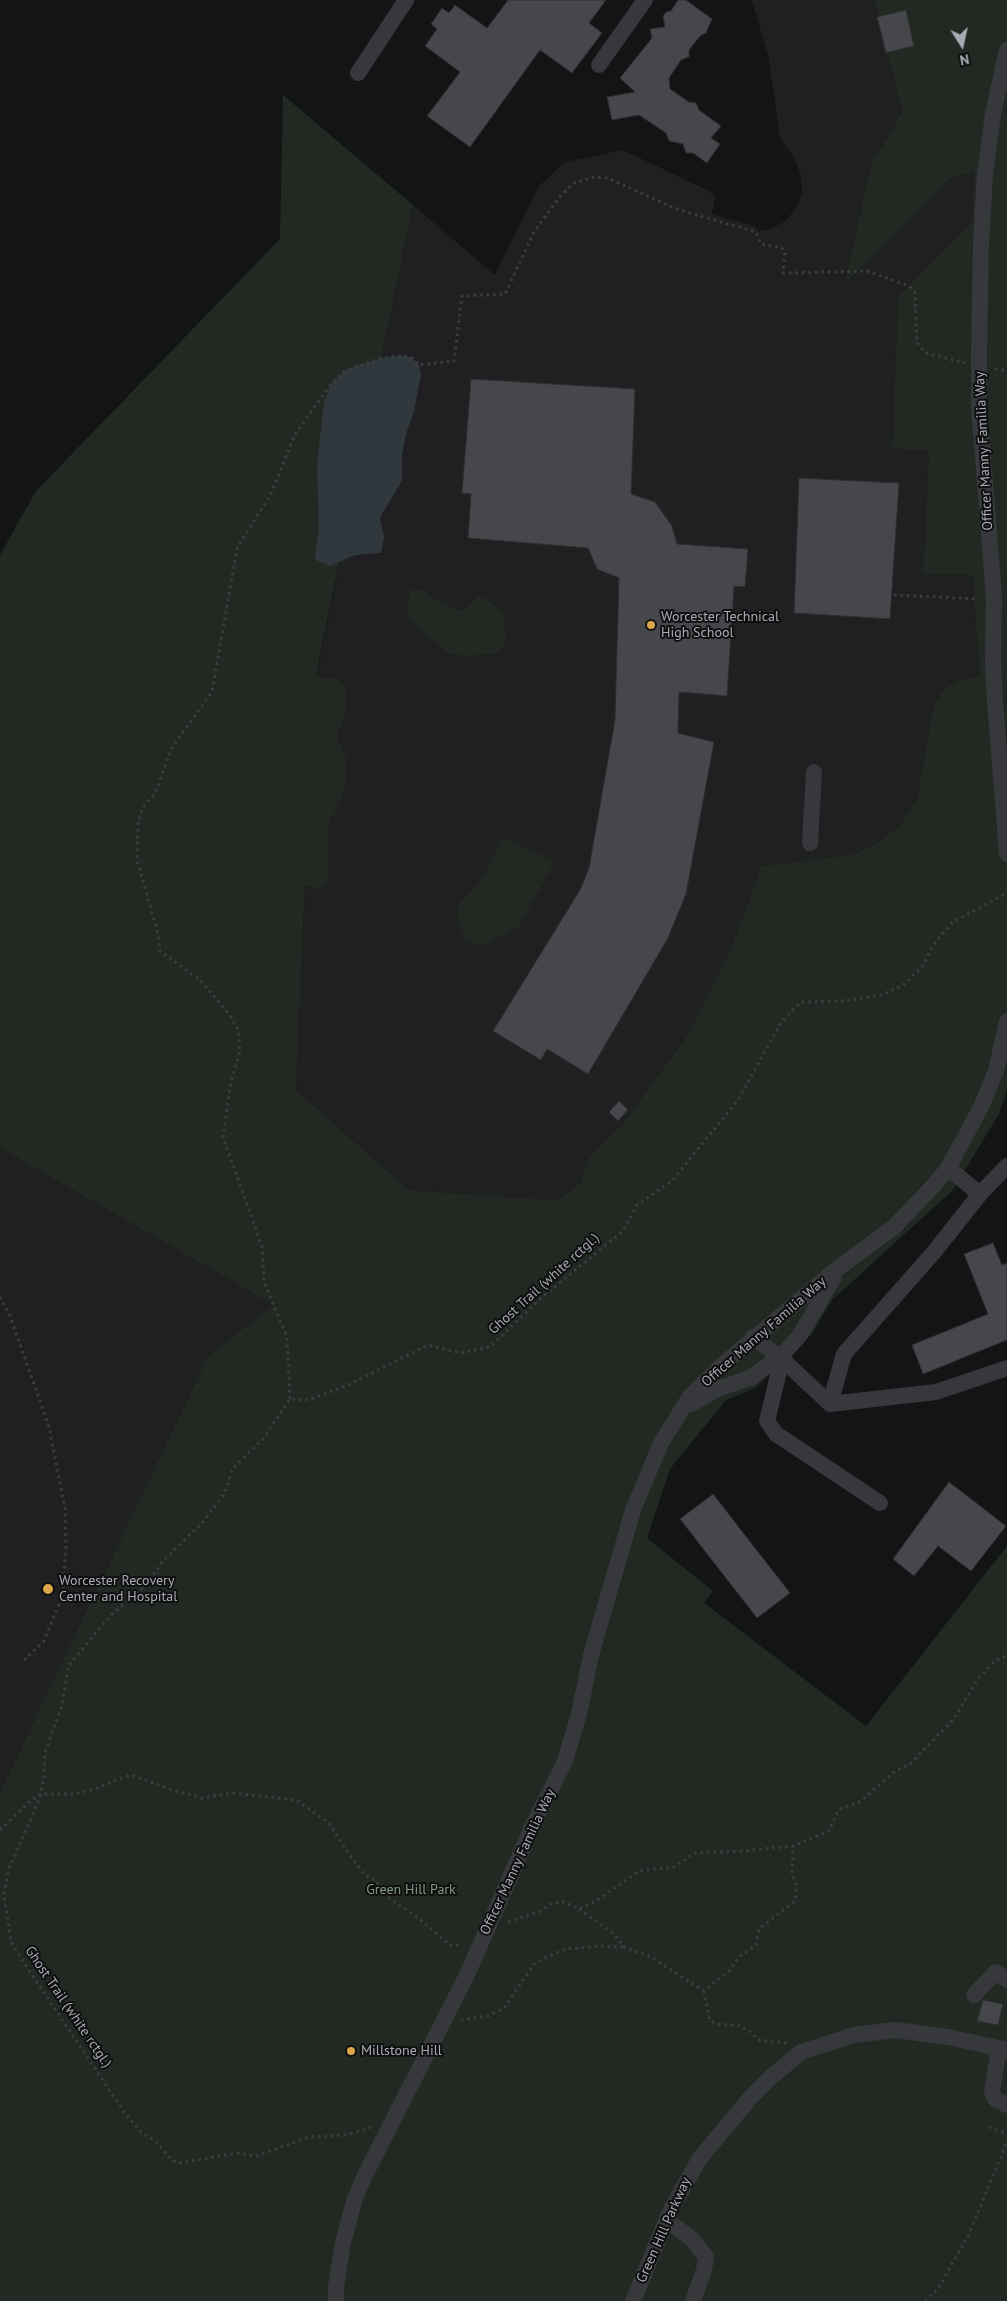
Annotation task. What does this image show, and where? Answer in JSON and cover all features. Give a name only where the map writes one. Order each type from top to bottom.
[{"type":"street","points":[[358,73],[406,0]]},
{"type":"street","points":[[599,65],[645,0]]},
{"type":"street","name":"Officer Manny Familia Way","points":[[1007,50],[993,114],[985,175],[981,242],[979,366],[979,407],[994,598],[995,700],[1007,854]]},
{"type":"street","points":[[810,843],[814,772]]},
{"type":"street","name":"Officer Manny Familia Way","points":[[336,2301],[339,2265],[354,2201],[364,2177],[466,1976],[534,1823],[565,1761],[580,1714],[591,1655],[633,1510],[653,1459],[678,1413],[689,1398],[753,1337],[894,1227],[922,1199],[948,1168],[989,1089],[996,1071],[1007,1021]]},
{"type":"street","points":[[830,1404],[844,1354],[934,1252],[980,1194],[1007,1166]]},
{"type":"street","points":[[948,1168],[980,1194]]},
{"type":"street","name":"Officer Manny Familia Way","points":[[678,1413],[715,1390],[752,1377],[780,1358],[800,1334],[827,1286],[855,1256]]},
{"type":"street","points":[[753,1337],[780,1358],[830,1404],[936,1392],[1007,1368]]},
{"type":"street","points":[[780,1358],[767,1421],[776,1434],[880,1503]]},
{"type":"street","points":[[974,1995],[996,1972],[1007,1980]]},
{"type":"street","name":"Green Hill Parkway","points":[[633,2301],[681,2188],[710,2144],[770,2078],[801,2052],[854,2035],[896,2030],[948,2037],[1003,2049]]},
{"type":"street","points":[[1003,2049],[992,2091],[995,2099],[1007,2106]]},
{"type":"street","points":[[666,2220],[692,2239],[706,2257],[704,2270],[693,2301]]},
{"type":"path","points":[[290,1399],[287,1336],[264,1283],[262,1246],[223,1138],[231,1081],[240,1052],[238,1030],[228,1014],[200,980],[160,951],[136,860],[138,822],[143,807],[156,792],[171,749],[212,692],[237,548],[270,494],[295,434],[332,383],[346,370],[382,358],[400,356],[411,357],[419,365],[454,361],[462,296],[505,294],[534,232],[561,195],[574,183],[595,177],[608,178],[676,209],[756,232],[761,244],[782,248],[785,252],[783,273],[867,271],[909,286],[915,293],[917,342],[926,353],[958,362],[1007,371]]},
{"type":"path","points":[[894,595],[972,600],[983,598]]},
{"type":"path","name":"Ghost Trail (white rctgl.)","points":[[374,2126],[347,2135],[309,2138],[261,2155],[237,2153],[180,2162],[173,2161],[156,2142],[140,2131],[124,2112],[26,1966],[11,1942],[4,1895],[8,1871],[39,1800],[44,1778],[45,1752],[61,1709],[69,1665],[112,1614],[146,1585],[163,1561],[202,1522],[224,1494],[234,1468],[263,1438],[290,1399],[308,1400],[346,1386],[428,1345],[460,1353],[490,1347],[554,1286],[623,1230],[637,1205],[672,1181],[738,1100],[782,1021],[801,1002],[843,1001],[881,994],[902,986],[922,967],[934,944],[951,923],[1007,893]]},
{"type":"path","points":[[0,1298],[10,1316],[49,1427],[65,1509],[66,1549],[62,1597],[44,1641],[23,1661]]},
{"type":"path","points":[[704,1992],[756,1944],[759,1929],[795,1901],[797,1888],[792,1873],[793,1846]]},
{"type":"path","points":[[579,1909],[615,1936],[624,1947]]},
{"type":"path","points":[[441,2024],[488,2016],[504,2008],[534,1964],[549,1956],[566,1949],[601,1946],[624,1947],[651,1957],[704,1992],[710,2021],[718,2024],[740,2026],[751,2032],[758,2040],[793,2045],[801,2052]]},
{"type":"path","points":[[988,2127],[1007,2134]]},
{"type":"path","points":[[925,2301],[938,2289],[969,2234],[1007,2142]]},
{"type":"shaded area","name":"Worcester Technical High School","points":[[752,0],[874,0],[902,112],[871,165],[844,283],[948,180],[974,171],[972,221],[898,297],[892,449],[929,451],[923,573],[972,575],[980,675],[959,680],[944,689],[933,706],[917,798],[902,823],[879,842],[855,854],[761,866],[730,952],[689,1033],[625,1121],[589,1158],[579,1184],[557,1200],[409,1190],[296,1090],[314,688],[413,205],[495,275],[539,186],[565,162],[623,150],[709,191],[715,197],[712,214],[754,226],[759,231],[770,229],[786,221],[797,206],[802,192],[801,176],[795,159],[780,138],[769,59]]},
{"type":"shaded area","points":[[411,357],[419,365],[421,374],[414,411],[406,434],[402,455],[402,481],[380,517],[384,537],[381,553],[355,555],[330,566],[316,560],[315,552],[319,530],[317,466],[324,401],[332,383],[346,370],[382,358]]},
{"type":"shaded area","name":"Worcester Recovery Center and Hospital","points":[[0,1148],[275,1305],[208,1356],[0,1792]]},
{"type":"green space","name":"Green Hill Park","points":[[874,0],[1007,0],[1007,1090],[999,1114],[953,1190],[832,1300],[812,1334],[755,1388],[726,1400],[670,1469],[647,1538],[713,1591],[704,1603],[866,1726],[1007,1546],[1007,2301],[0,2301],[0,1792],[208,1356],[274,1305],[0,1148],[0,555],[36,491],[280,239],[283,95],[413,205],[316,675],[323,678],[336,677],[345,686],[345,717],[337,735],[347,761],[347,776],[338,808],[331,819],[328,829],[328,876],[325,886],[316,888],[305,885],[296,1090],[409,1190],[557,1200],[579,1184],[589,1158],[625,1121],[689,1033],[730,952],[761,866],[855,854],[879,842],[902,823],[917,798],[933,706],[944,689],[959,680],[980,675],[972,575],[923,574],[929,451],[892,449],[898,297],[972,221],[974,171],[948,180],[844,284],[871,165],[902,112]]},
{"type":"green space","points":[[423,590],[437,601],[462,611],[479,596],[503,611],[506,642],[498,653],[466,656],[448,653],[408,618],[409,591]]},
{"type":"green space","points":[[503,838],[553,860],[552,867],[519,926],[489,943],[479,945],[462,938],[457,913],[461,901],[484,877]]},
{"type":"building","points":[[508,0],[606,0],[589,23],[602,33],[572,73],[540,50],[470,147],[427,116],[460,72],[425,46],[437,29],[431,24],[442,8],[449,13],[455,5],[487,28]]},
{"type":"building","points":[[678,0],[686,0],[712,19],[706,33],[700,36],[689,50],[689,57],[681,60],[669,78],[670,89],[689,102],[696,103],[699,110],[721,126],[711,138],[720,144],[707,163],[693,153],[686,153],[683,144],[669,141],[666,133],[639,115],[612,120],[607,97],[635,92],[620,78],[652,38],[650,29],[665,27],[663,16],[666,12],[671,11]]},
{"type":"building","points":[[906,10],[914,46],[886,53],[877,17]]},
{"type":"building","points":[[471,379],[635,389],[631,494],[655,502],[672,526],[677,544],[748,549],[745,587],[734,586],[727,696],[679,692],[678,733],[714,742],[686,894],[668,938],[588,1074],[547,1049],[541,1060],[493,1031],[580,890],[589,868],[615,720],[619,578],[597,569],[588,548],[468,538],[471,494],[462,493]]},
{"type":"building","points":[[799,478],[899,483],[890,619],[794,613]]},
{"type":"building","points":[[619,1101],[628,1110],[618,1121],[609,1112]]},
{"type":"building","points":[[993,1243],[1002,1265],[1007,1263],[1007,1340],[923,1374],[912,1345],[988,1314],[964,1254]]},
{"type":"building","points":[[949,1482],[1006,1526],[971,1571],[938,1546],[914,1576],[893,1559]]},
{"type":"building","points":[[713,1494],[790,1593],[757,1618],[680,1519]]},
{"type":"building","points":[[983,2000],[1003,2004],[998,2025],[977,2021]]},
{"type":"place","name":"Worcester Technical High School","points":[[651,625]]},
{"type":"place","name":"Worcester Recovery Center and Hospital","points":[[48,1589]]},
{"type":"place","name":"Millstone Hill","points":[[351,2051]]}]
